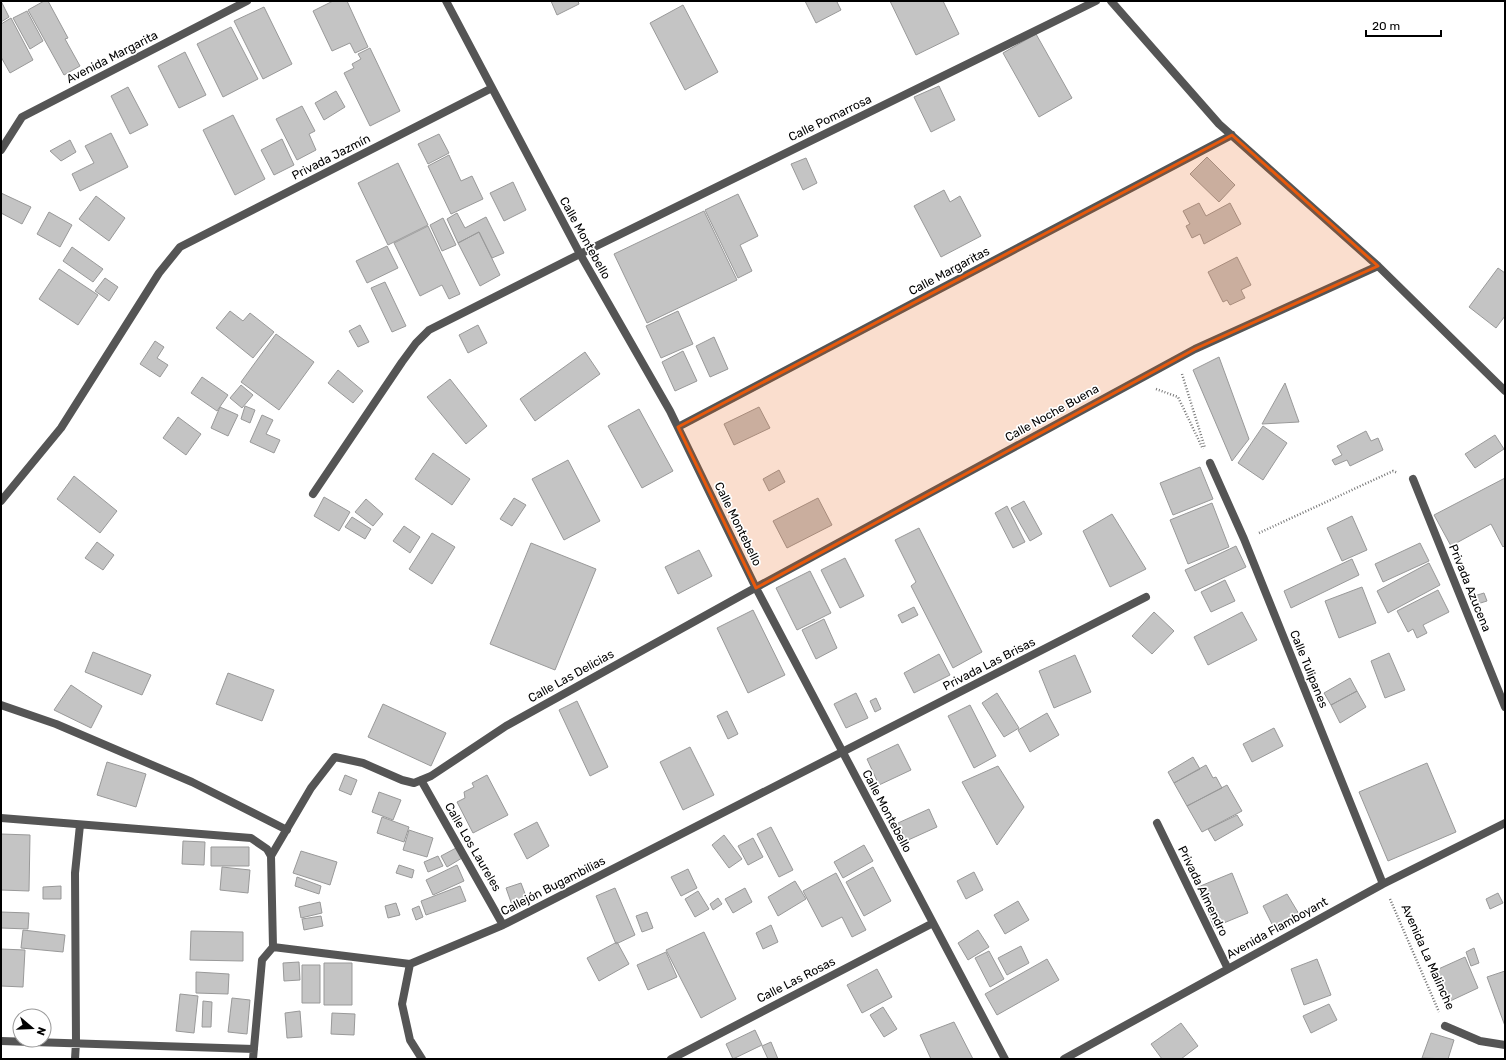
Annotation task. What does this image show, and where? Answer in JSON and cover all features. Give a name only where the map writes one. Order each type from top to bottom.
[{"type":"street","name":"Avenida Margarita","points":[[1,150],[22,117],[239,3],[248,1]]},
{"type":"street","name":"Calle Montebello","points":[[446,1],[577,255],[670,411],[756,588],[1005,1059]]},
{"type":"street","name":"Calle Pomarrosa","points":[[313,494],[402,362],[416,343],[429,330],[577,255],[1096,1]]},
{"type":"street","points":[[1111,1],[1219,124],[1378,266],[1505,391]]},
{"type":"street","name":"Privada Jazmín","points":[[1,501],[61,428],[159,273],[180,246],[492,88]]},
{"type":"street","name":"Calle Margaritas","points":[[678,427],[1232,136]]},
{"type":"street","name":"Calle Noche Buena","points":[[744,594],[1195,349],[1378,266]]},
{"type":"street","name":"Calle Tulipanes","points":[[1210,463],[1244,539],[1384,884]]},
{"type":"street","name":"Privada Azucena","points":[[1413,479],[1505,707]]},
{"type":"street","name":"Calle Las Delicias","points":[[417,781],[431,776],[506,726],[744,594]]},
{"type":"street","name":"Privada Las Brisas","points":[[843,752],[1146,597]]},
{"type":"street","points":[[1,705],[56,724],[192,782],[287,830]]},
{"type":"street","name":"Callejón Bugambilias","points":[[273,947],[410,964],[503,925],[843,752]]},
{"type":"street","points":[[271,856],[311,788],[335,757],[363,763],[402,780],[417,781]]},
{"type":"street","name":"Calle Los Laureles","points":[[417,781],[503,925]]},
{"type":"street","points":[[1,818],[251,838],[267,849],[271,856],[273,947],[262,960],[253,1059]]},
{"type":"street","name":"Privada Almendro","points":[[1157,823],[1228,969]]},
{"type":"street","name":"Avenida Flamboyant","points":[[1064,1059],[1384,884],[1505,823]]},
{"type":"street","points":[[75,1059],[75,873],[80,825]]},
{"type":"street","name":"Calle Las Rosas","points":[[671,1059],[933,923]]},
{"type":"street","points":[[410,964],[402,1004],[410,1040],[422,1059]]},
{"type":"street","name":"Avenida La Malinche","points":[[1445,1026],[1480,1041],[1505,1045]]},
{"type":"street","points":[[1,1041],[76,1042],[254,1049]]},
{"type":"path","points":[[1195,349],[1182,374],[1210,463]]},
{"type":"path","points":[[1135,382],[1178,397],[1210,463]]},
{"type":"path","points":[[1244,539],[1393,471],[1413,479]]},
{"type":"path","name":"Avenida La Malinche","points":[[1384,884],[1445,1026]]},
{"type":"highlighted area","points":[[1232,135],[1378,266],[1195,349],[756,588],[678,427]]},
{"type":"building","points":[[1,1],[9,17],[1,22]]},
{"type":"building","points":[[44,1],[48,1],[68,38],[65,39],[80,66],[64,75],[28,10]]},
{"type":"building","points":[[333,1],[347,1],[368,47],[355,53],[350,43],[332,51],[313,11]]},
{"type":"building","points":[[551,1],[578,1],[579,4],[557,15]]},
{"type":"building","points":[[805,1],[840,1],[837,2],[841,10],[816,23]]},
{"type":"building","points":[[890,1],[943,1],[959,34],[916,55]]},
{"type":"building","points":[[683,5],[718,72],[685,90],[650,23]]},
{"type":"building","points":[[264,7],[292,64],[263,79],[234,21]]},
{"type":"building","points":[[27,11],[43,41],[30,49],[13,18]]},
{"type":"building","points":[[11,18],[33,60],[10,73],[1,57],[1,24]]},
{"type":"building","points":[[231,27],[258,79],[223,97],[197,44]]},
{"type":"building","points":[[1036,34],[1072,98],[1039,117],[1003,53]]},
{"type":"building","points":[[370,48],[400,111],[370,126],[344,73],[354,68],[352,64],[361,59],[358,54]]},
{"type":"building","points":[[185,52],[206,95],[179,108],[158,66]]},
{"type":"building","points":[[939,86],[955,120],[931,132],[914,97]]},
{"type":"building","points":[[128,87],[148,125],[130,134],[111,96]]},
{"type":"building","points":[[336,91],[345,107],[324,120],[315,103]]},
{"type":"building","points":[[302,106],[315,131],[309,134],[316,150],[297,160],[276,119]]},
{"type":"building","points":[[233,115],[265,179],[235,195],[203,130]]},
{"type":"building","points":[[111,133],[128,167],[80,191],[72,174],[94,163],[85,146]]},
{"type":"building","points":[[439,134],[449,153],[428,164],[418,144]]},
{"type":"building","points":[[282,139],[294,165],[274,175],[261,150]]},
{"type":"building","points":[[70,140],[76,152],[61,161],[50,151]]},
{"type":"building","points":[[449,155],[461,181],[472,176],[483,199],[451,214],[428,166]]},
{"type":"building","points":[[1207,157],[1235,185],[1219,202],[1190,174]]},
{"type":"building","points":[[806,158],[817,183],[803,190],[791,164]]},
{"type":"building","points":[[398,163],[428,225],[388,245],[358,183]]},
{"type":"building","points":[[513,182],[526,210],[504,221],[490,193]]},
{"type":"building","points":[[944,190],[950,202],[960,196],[981,236],[941,257],[914,206]]},
{"type":"building","points":[[1,193],[31,207],[22,224],[1,213]]},
{"type":"building","points":[[738,194],[758,236],[740,245],[752,271],[738,278],[705,210]]},
{"type":"building","points":[[96,196],[125,218],[109,241],[79,219]]},
{"type":"building","points":[[1199,203],[1206,216],[1230,203],[1241,224],[1204,244],[1200,234],[1192,238],[1186,226],[1190,224],[1183,211]]},
{"type":"building","points":[[704,211],[737,280],[647,323],[614,254]]},
{"type":"building","points":[[49,212],[72,225],[60,247],[37,234]]},
{"type":"building","points":[[457,213],[465,228],[486,217],[504,253],[492,258],[479,232],[458,243],[447,219]]},
{"type":"building","points":[[443,218],[456,245],[442,251],[430,225]]},
{"type":"building","points":[[428,226],[460,294],[449,299],[442,285],[420,296],[394,243]]},
{"type":"building","points":[[479,232],[500,275],[480,286],[458,243]]},
{"type":"building","points":[[387,246],[398,268],[367,283],[356,261]]},
{"type":"building","points":[[72,247],[103,269],[93,282],[63,261]]},
{"type":"building","points":[[1237,257],[1251,285],[1241,290],[1245,298],[1230,305],[1227,300],[1223,302],[1208,272]]},
{"type":"building","points":[[1498,268],[1505,273],[1505,316],[1496,328],[1469,307]]},
{"type":"building","points":[[59,269],[98,295],[78,325],[39,299]]},
{"type":"building","points":[[105,278],[118,287],[109,301],[95,291]]},
{"type":"building","points":[[385,282],[406,326],[392,332],[371,288]]},
{"type":"building","points":[[230,311],[243,321],[250,313],[274,332],[253,358],[216,328]]},
{"type":"building","points":[[678,311],[693,344],[661,358],[646,326]]},
{"type":"building","points":[[360,325],[369,342],[358,347],[349,331]]},
{"type":"building","points":[[478,325],[487,343],[468,353],[459,335]]},
{"type":"building","points":[[276,334],[314,362],[279,410],[241,382]]},
{"type":"building","points":[[714,337],[728,369],[710,377],[696,346]]},
{"type":"building","points":[[155,341],[164,347],[157,358],[168,365],[160,377],[140,364]]},
{"type":"building","points":[[683,351],[697,381],[675,391],[662,362]]},
{"type":"building","points":[[585,352],[600,374],[535,421],[520,399]]},
{"type":"building","points":[[1219,357],[1249,439],[1232,461],[1193,370]]},
{"type":"building","points":[[338,370],[363,391],[353,403],[328,383]]},
{"type":"building","points":[[202,377],[228,395],[217,411],[191,393]]},
{"type":"building","points":[[450,379],[487,426],[466,444],[427,397]]},
{"type":"building","points":[[1285,383],[1299,422],[1262,424]]},
{"type":"building","points":[[241,385],[253,395],[242,408],[230,398]]},
{"type":"building","points":[[245,406],[255,410],[250,423],[241,419]]},
{"type":"building","points":[[220,407],[238,415],[228,436],[211,428]]},
{"type":"building","points":[[759,407],[770,428],[734,445],[724,424]]},
{"type":"building","points":[[639,409],[673,471],[642,488],[608,426]]},
{"type":"building","points":[[262,415],[273,420],[266,434],[280,440],[274,453],[250,442]]},
{"type":"building","points":[[178,417],[201,434],[186,455],[163,438]]},
{"type":"building","points":[[1263,426],[1287,443],[1263,480],[1238,463]]},
{"type":"building","points":[[1366,431],[1371,441],[1378,438],[1383,450],[1350,466],[1347,460],[1335,465],[1332,460],[1342,455],[1337,446]]},
{"type":"building","points":[[1495,435],[1504,449],[1475,468],[1465,454]]},
{"type":"building","points":[[433,453],[470,479],[452,505],[415,479]]},
{"type":"building","points":[[568,460],[600,521],[564,540],[532,479]]},
{"type":"building","points":[[1200,467],[1213,499],[1173,515],[1160,483]]},
{"type":"building","points":[[779,470],[785,482],[769,491],[763,479]]},
{"type":"building","points":[[74,476],[117,511],[100,533],[57,499]]},
{"type":"building","points":[[1505,478],[1505,545],[1503,547],[1491,524],[1451,546],[1434,515]]},
{"type":"building","points":[[324,497],[350,512],[339,531],[314,516]]},
{"type":"building","points":[[514,498],[526,505],[512,526],[500,519]]},
{"type":"building","points":[[818,498],[832,525],[787,548],[773,521]]},
{"type":"building","points":[[366,499],[383,514],[373,526],[355,512]]},
{"type":"building","points":[[1024,501],[1042,534],[1030,541],[1011,508]]},
{"type":"building","points":[[1212,503],[1229,547],[1188,564],[1170,520]]},
{"type":"building","points":[[1007,506],[1025,542],[1013,548],[995,513]]},
{"type":"building","points":[[1112,514],[1146,569],[1110,587],[1083,531]]},
{"type":"building","points":[[1352,516],[1367,550],[1342,561],[1327,528]]},
{"type":"building","points":[[352,517],[371,529],[365,539],[345,527]]},
{"type":"building","points":[[404,526],[420,537],[410,553],[393,541]]},
{"type":"building","points":[[919,528],[982,652],[953,668],[911,586],[916,582],[895,540]]},
{"type":"building","points":[[432,533],[455,547],[432,584],[409,569]]},
{"type":"building","points":[[97,542],[114,555],[103,570],[85,558]]},
{"type":"building","points":[[531,543],[596,569],[555,670],[490,644]]},
{"type":"building","points":[[1420,543],[1429,561],[1383,582],[1375,564]]},
{"type":"building","points":[[1236,546],[1246,567],[1195,591],[1185,570]]},
{"type":"building","points":[[699,550],[712,576],[678,594],[665,567]]},
{"type":"building","points":[[845,558],[864,596],[840,608],[821,570]]},
{"type":"building","points":[[1352,559],[1359,575],[1291,608],[1284,591]]},
{"type":"building","points":[[1429,563],[1440,585],[1388,613],[1377,591]]},
{"type":"building","points":[[810,571],[831,613],[797,630],[776,588]]},
{"type":"building","points":[[1225,580],[1235,601],[1211,612],[1201,592]]},
{"type":"building","points":[[1362,587],[1376,623],[1339,638],[1325,601]]},
{"type":"building","points":[[1438,590],[1449,612],[1423,625],[1427,633],[1417,638],[1413,629],[1408,632],[1397,611]]},
{"type":"building","points":[[1484,593],[1487,601],[1474,605],[1471,597]]},
{"type":"building","points":[[914,607],[918,615],[902,623],[898,615]]},
{"type":"building","points":[[753,610],[785,675],[748,693],[717,628]]},
{"type":"building","points":[[1154,612],[1174,631],[1152,654],[1132,636]]},
{"type":"building","points":[[1242,612],[1257,640],[1208,665],[1194,637]]},
{"type":"building","points":[[824,619],[837,648],[816,659],[802,630]]},
{"type":"building","points":[[93,652],[151,675],[142,695],[85,672]]},
{"type":"building","points":[[1389,653],[1405,690],[1385,698],[1371,661]]},
{"type":"building","points":[[939,654],[950,675],[914,693],[904,673]]},
{"type":"building","points":[[1075,655],[1091,692],[1054,708],[1039,671]]},
{"type":"building","points":[[228,673],[274,690],[262,721],[216,704]]},
{"type":"building","points":[[1350,678],[1357,691],[1331,705],[1324,693]]},
{"type":"building","points":[[71,685],[102,706],[91,728],[54,710]]},
{"type":"building","points":[[1357,691],[1366,707],[1340,723],[1331,705]]},
{"type":"building","points":[[856,693],[868,718],[846,728],[834,704]]},
{"type":"building","points":[[997,693],[1019,728],[1004,737],[982,703]]},
{"type":"building","points":[[876,698],[881,709],[875,712],[870,701]]},
{"type":"building","points":[[577,701],[608,767],[590,776],[559,710]]},
{"type":"building","points":[[383,704],[446,733],[431,766],[368,737]]},
{"type":"building","points":[[970,705],[996,756],[974,768],[948,716]]},
{"type":"building","points":[[727,711],[738,734],[728,739],[717,716]]},
{"type":"building","points":[[1047,713],[1059,735],[1030,752],[1018,730]]},
{"type":"building","points":[[1274,728],[1283,746],[1252,762],[1243,744]]},
{"type":"building","points":[[898,744],[911,770],[879,785],[867,759]]},
{"type":"building","points":[[690,747],[714,795],[683,810],[660,762]]},
{"type":"building","points":[[1193,757],[1200,769],[1174,783],[1168,772]]},
{"type":"building","points":[[107,762],[146,774],[136,807],[97,795]]},
{"type":"building","points":[[1427,763],[1456,832],[1388,861],[1359,792]]},
{"type":"building","points":[[1206,765],[1213,778],[1216,777],[1222,788],[1187,806],[1174,783]]},
{"type":"building","points":[[998,766],[1024,807],[997,845],[962,782]]},
{"type":"building","points":[[345,775],[357,780],[351,795],[339,790]]},
{"type":"building","points":[[487,775],[508,815],[473,833],[457,802],[465,798],[464,792],[474,787],[472,783]]},
{"type":"building","points":[[1227,785],[1242,811],[1202,832],[1187,806]]},
{"type":"building","points":[[379,792],[401,800],[393,820],[372,812]]},
{"type":"building","points":[[929,809],[937,827],[906,841],[898,823]]},
{"type":"building","points":[[1237,815],[1243,825],[1215,841],[1208,829]]},
{"type":"building","points":[[382,817],[409,827],[404,842],[377,833]]},
{"type":"building","points":[[537,822],[549,846],[527,859],[514,834]]},
{"type":"building","points":[[771,827],[793,870],[779,877],[757,834]]},
{"type":"building","points":[[409,830],[433,838],[427,857],[403,850]]},
{"type":"building","points":[[1,834],[30,835],[29,891],[1,890]]},
{"type":"building","points":[[724,835],[742,859],[729,868],[712,845]]},
{"type":"building","points":[[753,838],[763,857],[748,865],[738,846]]},
{"type":"building","points":[[183,841],[205,842],[204,865],[182,864]]},
{"type":"building","points":[[864,845],[873,861],[843,878],[834,862]]},
{"type":"building","points":[[211,847],[249,847],[249,866],[211,866]]},
{"type":"building","points":[[456,848],[462,858],[447,867],[441,856]]},
{"type":"building","points":[[301,851],[337,862],[330,885],[293,873]]},
{"type":"building","points":[[438,856],[443,866],[428,872],[424,862]]},
{"type":"building","points":[[399,865],[414,870],[412,878],[396,873]]},
{"type":"building","points":[[457,865],[464,881],[433,895],[426,880]]},
{"type":"building","points":[[222,867],[250,870],[248,893],[220,890]]},
{"type":"building","points":[[873,867],[891,901],[864,916],[846,882]]},
{"type":"building","points":[[688,869],[697,888],[681,896],[671,877]]},
{"type":"building","points":[[974,872],[983,890],[966,899],[957,881]]},
{"type":"building","points":[[836,873],[866,930],[852,937],[842,917],[822,927],[803,891]]},
{"type":"building","points":[[1232,873],[1248,913],[1214,927],[1198,887]]},
{"type":"building","points":[[297,877],[321,886],[319,894],[295,886]]},
{"type":"building","points":[[795,881],[806,899],[778,916],[768,897]]},
{"type":"building","points":[[521,883],[527,899],[512,905],[506,888]]},
{"type":"building","points":[[61,886],[61,899],[43,899],[43,887]]},
{"type":"building","points":[[460,886],[466,901],[426,915],[421,901]]},
{"type":"building","points":[[615,888],[635,935],[616,944],[596,896]]},
{"type":"building","points":[[745,888],[752,902],[733,913],[725,899]]},
{"type":"building","points":[[698,891],[709,909],[695,917],[685,899]]},
{"type":"building","points":[[1498,893],[1503,903],[1490,909],[1486,899]]},
{"type":"building","points":[[1287,894],[1299,914],[1273,926],[1263,906]]},
{"type":"building","points":[[718,898],[722,904],[713,910],[710,904]]},
{"type":"building","points":[[1018,901],[1029,920],[1005,934],[994,915]]},
{"type":"building","points":[[320,902],[322,913],[301,918],[299,907]]},
{"type":"building","points":[[396,903],[400,915],[388,918],[385,906]]},
{"type":"building","points":[[419,906],[423,917],[416,920],[412,909]]},
{"type":"building","points":[[1,912],[29,913],[28,929],[1,928]]},
{"type":"building","points":[[647,912],[653,928],[642,932],[636,916]]},
{"type":"building","points":[[321,916],[323,926],[304,930],[302,919]]},
{"type":"building","points":[[771,925],[778,942],[763,949],[756,933]]},
{"type":"building","points":[[23,930],[65,935],[63,952],[21,948]]},
{"type":"building","points":[[978,930],[989,947],[968,960],[958,943]]},
{"type":"building","points":[[191,931],[243,932],[243,961],[190,960]]},
{"type":"building","points":[[704,932],[736,999],[701,1018],[666,950]]},
{"type":"building","points":[[617,942],[629,964],[599,981],[587,958]]},
{"type":"building","points":[[1021,946],[1029,963],[1007,975],[998,958]]},
{"type":"building","points":[[1474,948],[1479,963],[1471,966],[1466,952]]},
{"type":"building","points":[[1,949],[25,950],[23,987],[1,986]]},
{"type":"building","points":[[989,951],[1004,979],[990,987],[975,958]]},
{"type":"building","points":[[666,952],[677,977],[648,990],[637,965]]},
{"type":"building","points":[[1465,957],[1478,988],[1448,1002],[1434,971]]},
{"type":"building","points":[[1047,959],[1059,980],[997,1015],[985,994]]},
{"type":"building","points":[[1317,959],[1331,995],[1304,1005],[1291,969]]},
{"type":"building","points":[[299,962],[300,980],[284,981],[283,963]]},
{"type":"building","points":[[324,963],[352,963],[352,1005],[324,1005]]},
{"type":"building","points":[[302,965],[320,965],[320,1003],[302,1003]]},
{"type":"building","points":[[877,969],[892,997],[862,1013],[847,985]]},
{"type":"building","points":[[1505,971],[1505,1026],[1487,977]]},
{"type":"building","points":[[196,972],[229,974],[228,994],[196,993]]},
{"type":"building","points":[[180,994],[198,996],[194,1033],[176,1031]]},
{"type":"building","points":[[232,998],[250,1000],[247,1034],[228,1032]]},
{"type":"building","points":[[203,1001],[212,1002],[211,1027],[202,1027]]},
{"type":"building","points":[[1329,1004],[1337,1020],[1311,1033],[1303,1016]]},
{"type":"building","points":[[883,1007],[897,1029],[884,1037],[870,1015]]},
{"type":"building","points":[[300,1011],[302,1037],[287,1038],[285,1013]]},
{"type":"building","points":[[332,1013],[355,1014],[354,1035],[331,1034]]},
{"type":"building","points":[[954,1022],[973,1059],[931,1059],[920,1035]]},
{"type":"building","points":[[1181,1023],[1198,1046],[1181,1059],[1162,1059],[1151,1044]]},
{"type":"building","points":[[755,1030],[762,1045],[733,1059],[726,1044]]},
{"type":"building","points":[[1431,1033],[1454,1040],[1448,1059],[1422,1058]]},
{"type":"building","points":[[771,1042],[778,1059],[768,1059],[762,1046]]}]
